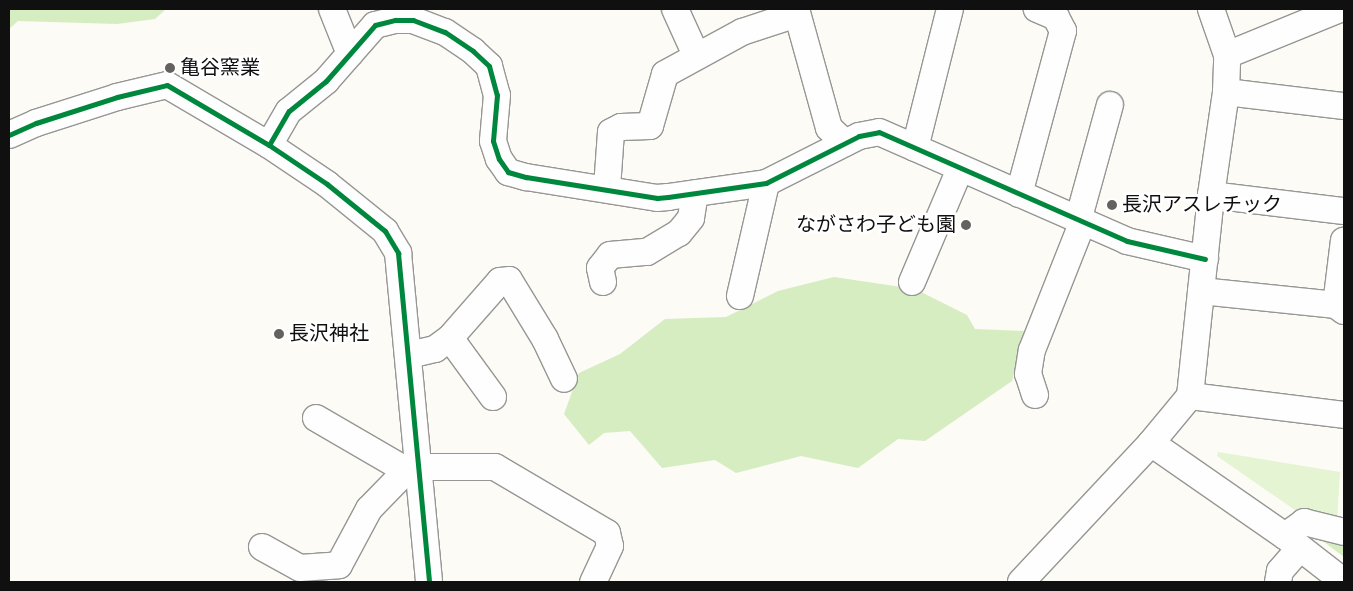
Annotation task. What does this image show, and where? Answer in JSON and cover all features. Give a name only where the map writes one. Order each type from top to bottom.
[{"type":"street","points":[[332,9],[350,54]]},
{"type":"street","points":[[676,9],[696,56]]},
{"type":"street","points":[[916,148],[950,9]]},
{"type":"street","points":[[1019,194],[1063,31],[1056,17],[1037,9]]},
{"type":"street","points":[[1021,582],[1151,443],[1190,396],[1211,195],[1226,92],[1227,55],[1211,9]]},
{"type":"street","points":[[1227,55],[1340,9]]},
{"type":"street","points":[[607,188],[611,132],[621,127],[650,126],[662,78],[696,56],[742,32],[796,11],[829,128],[846,143]]},
{"type":"street","points":[[269,145],[288,111],[326,81],[384,17],[395,20],[413,20],[445,32],[473,51],[489,66],[497,95],[493,141],[499,159],[508,172],[607,188],[693,206],[766,183],[846,143],[866,134],[879,132],[1127,241],[1205,259]]},
{"type":"street","points":[[9,135],[36,123],[117,97],[167,85],[269,145],[327,184],[385,231],[398,253],[410,355],[415,472],[428,582]]},
{"type":"street","points":[[1226,92],[1344,106]]},
{"type":"street","points":[[1035,394],[1028,374],[1032,350],[1079,230],[1079,220],[1110,106]]},
{"type":"street","points":[[912,282],[960,169]]},
{"type":"street","points":[[740,296],[766,183]]},
{"type":"street","points":[[1211,195],[1344,211]]},
{"type":"street","points":[[651,264],[668,256],[682,244],[693,206]]},
{"type":"street","points":[[603,282],[600,268],[610,254],[654,250],[679,233],[693,206]]},
{"type":"street","points":[[1201,291],[1340,308],[1344,240]]},
{"type":"street","points":[[410,355],[435,349],[450,338],[500,281],[509,280],[545,339],[564,379]]},
{"type":"street","points":[[450,338],[493,396]]},
{"type":"street","points":[[1190,396],[1344,415]]},
{"type":"street","points":[[316,418],[415,472],[495,467],[603,531],[611,541],[596,581]]},
{"type":"street","points":[[1151,443],[1293,542],[1344,582]]},
{"type":"street","points":[[262,547],[300,568],[340,565],[369,509],[415,472]]},
{"type":"street","points":[[1278,582],[1280,571],[1304,522],[1344,532]]},
{"type":"green space","points":[[9,9],[166,9],[155,19],[117,24],[18,21],[9,29]]},
{"type":"green space","points":[[834,277],[915,289],[967,315],[975,329],[1025,331],[1012,381],[925,441],[898,439],[858,468],[801,456],[736,473],[715,460],[662,468],[630,431],[604,433],[589,445],[564,414],[579,373],[620,354],[665,319],[726,317],[778,291]]},
{"type":"green space","points":[[1218,452],[1340,472],[1337,522],[1302,515],[1217,456]]},
{"type":"green space","points":[[1335,538],[1344,543],[1344,557],[1324,542]]},
{"type":"cycle path","points":[[269,145],[289,111],[326,81],[375,25],[395,20],[413,20],[445,32],[473,51],[489,66],[497,95],[493,141],[499,159],[508,172],[526,177],[657,198],[668,197],[766,183],[859,136],[879,132],[1127,241],[1205,259]]},
{"type":"cycle path","points":[[9,135],[36,123],[117,97],[167,85],[269,145],[327,184],[385,231],[398,253],[429,582]]},
{"type":"place","name":"亀谷窯業","points":[[170,68]]},
{"type":"place","name":"長沢アスレチック","points":[[1112,205]]},
{"type":"place","name":"ながさわ子ども園","points":[[966,225]]},
{"type":"place","name":"長沢神社","points":[[279,334]]}]
